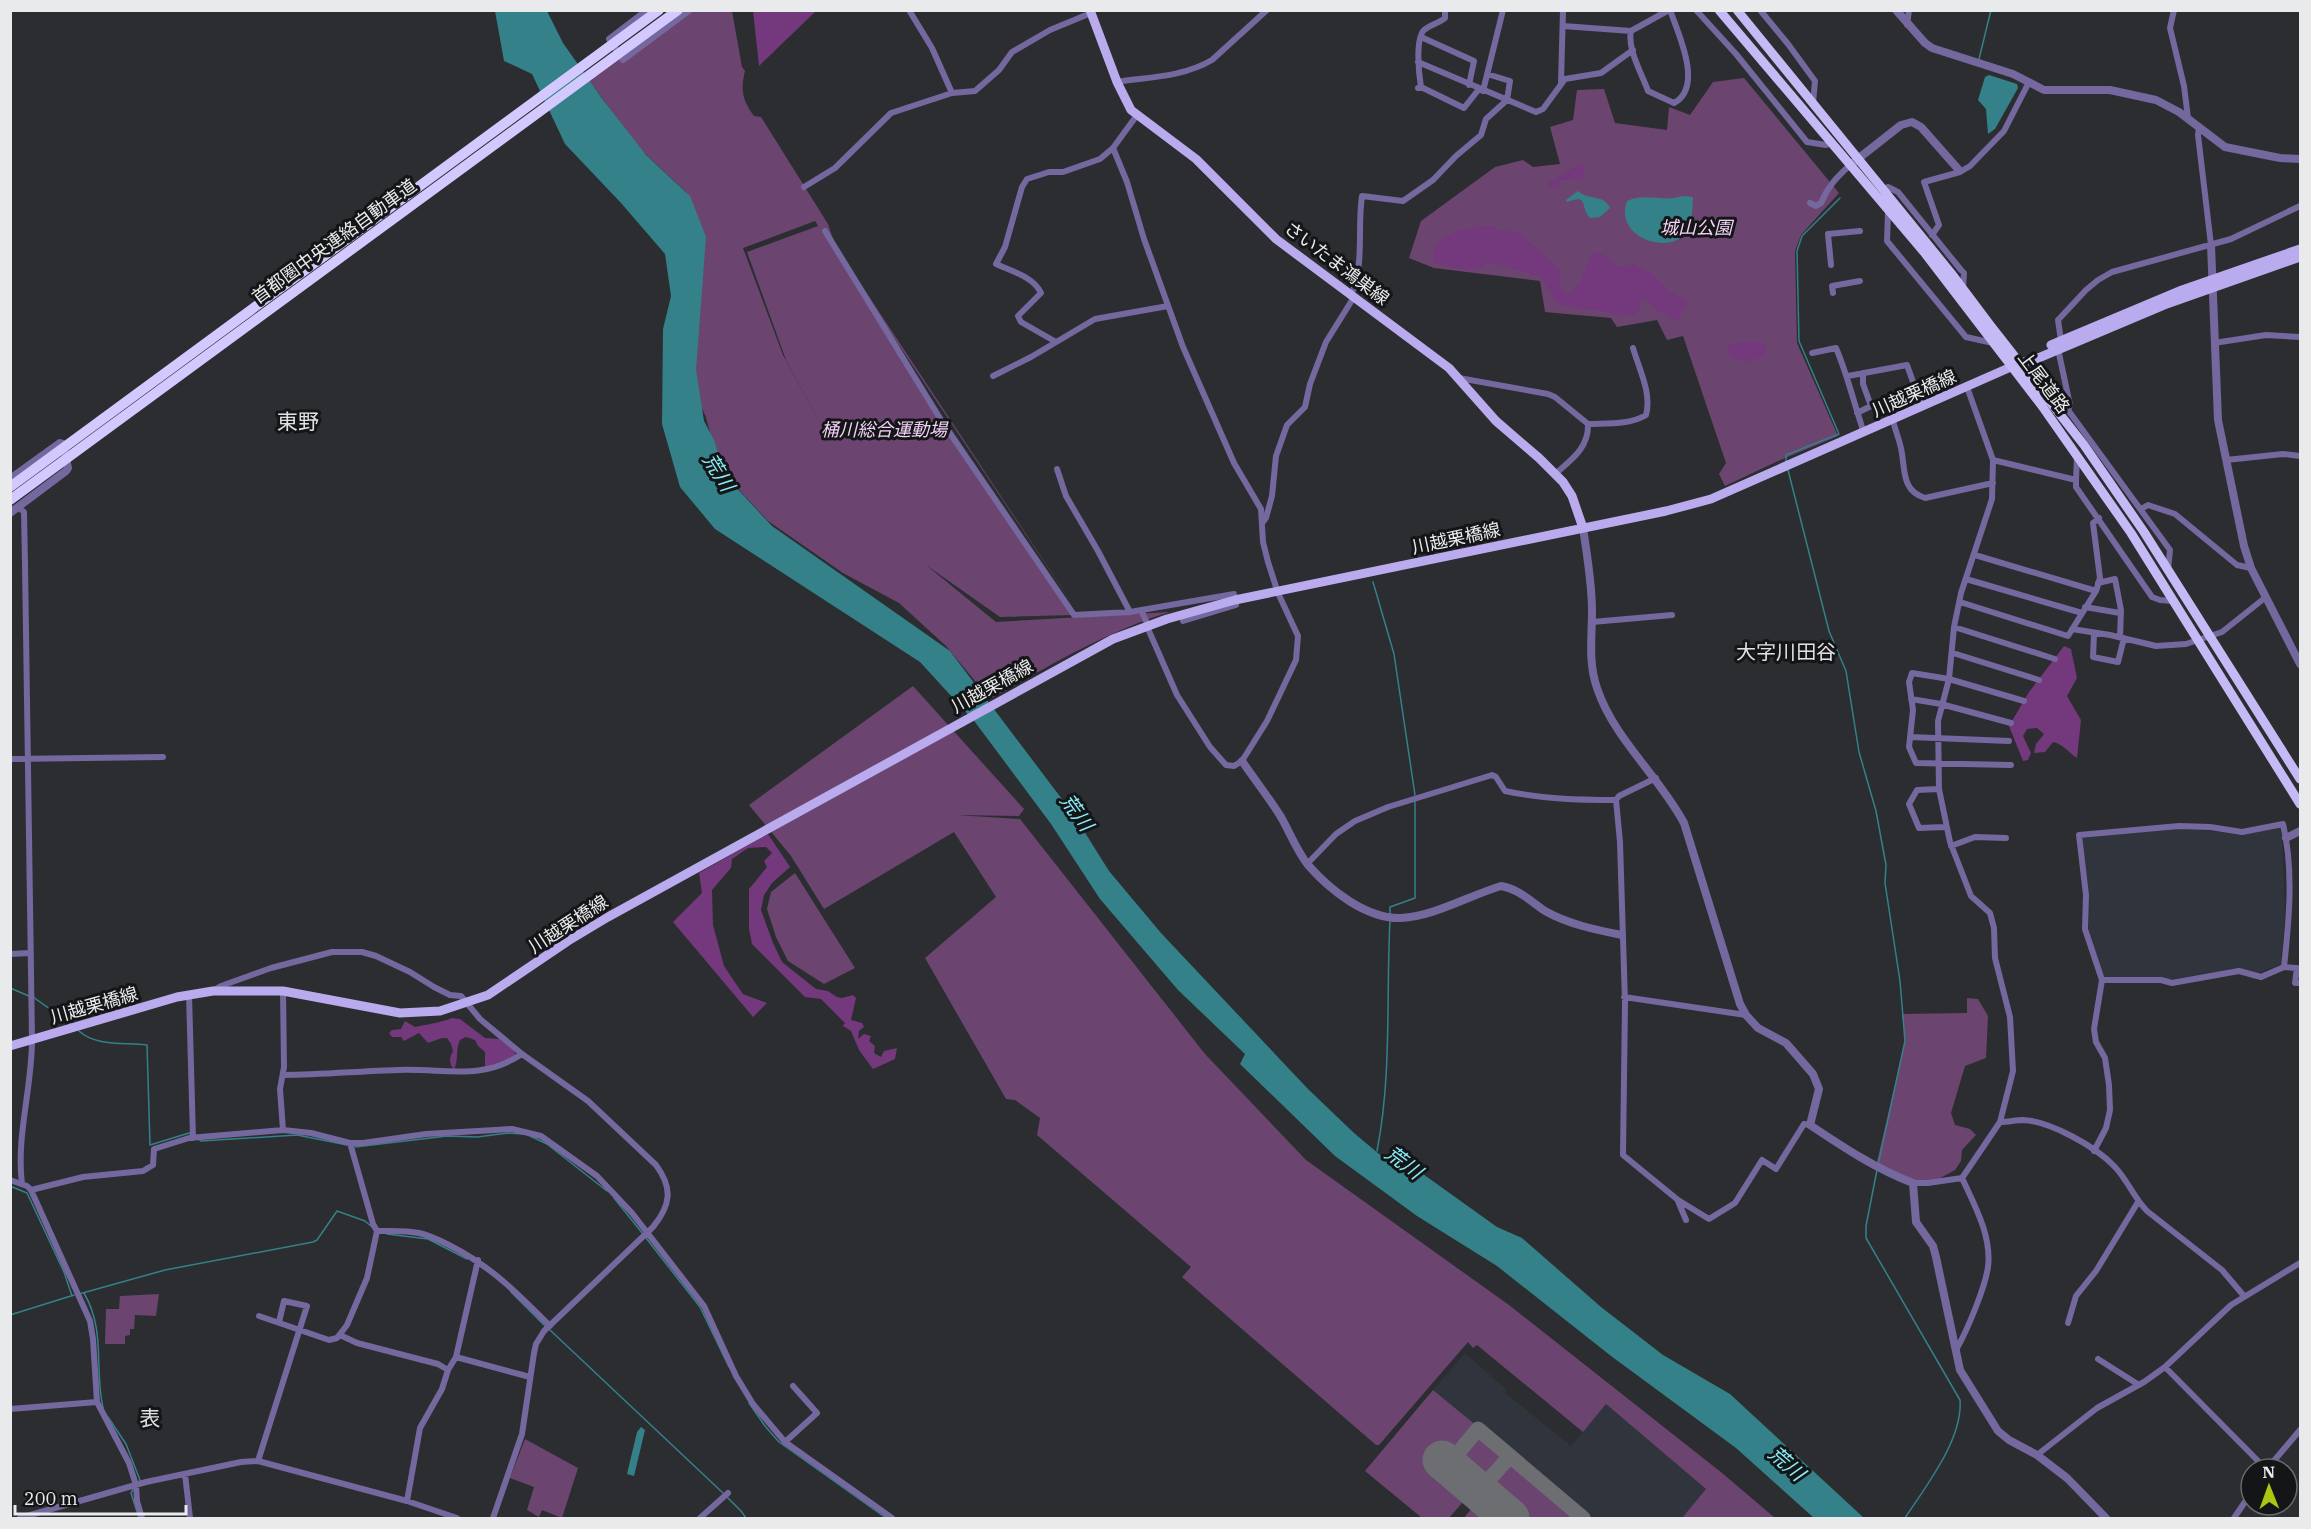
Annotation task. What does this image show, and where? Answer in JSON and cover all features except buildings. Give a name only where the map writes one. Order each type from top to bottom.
[{"type":"highway","name":"首都圏中央連絡自動車道","points":[[10,487],[659,10]]},
{"type":"highway","name":"首都圏中央連絡自動車道","points":[[14,503],[678,10]]},
{"type":"highway","name":"上尾道路","points":[[1719,10],[1832,143],[1883,189],[1963,288],[2131,533],[2301,804]]},
{"type":"highway","name":"上尾道路","points":[[1737,10],[1813,103],[1888,212],[1924,252],[1993,343],[2051,403],[2109,480],[2212,637],[2301,779]]},
{"type":"main road","name":"さいたま鴻巣線","points":[[1090,12],[1125,102],[1137,115],[1196,159],[1276,239],[1437,359],[1459,378],[1496,421],[1555,474],[1572,496],[1583,528]]},
{"type":"main road","name":"川越栗橋線","points":[[10,1046],[189,994],[283,991],[400,1013],[426,1013],[465,1004],[502,987],[568,941],[608,917],[1077,658],[1130,633],[1167,619],[1235,600],[1278,593],[1699,503],[1967,387],[2016,365],[2032,354],[2301,249]]},
{"type":"main road","name":"川越栗橋線","points":[[2213,283],[2301,257]]},
{"type":"street","points":[[647,10],[609,39],[623,60],[690,10]]},
{"type":"street","points":[[909,10],[932,48],[952,93]]},
{"type":"street","points":[[1117,82],[1178,74],[1202,66],[1212,60],[1267,10]]},
{"type":"street","points":[[1445,10],[1445,18],[1425,29],[1421,37],[1418,62],[1419,88],[1464,108],[1481,90],[1503,10]]},
{"type":"street","points":[[1561,82],[1563,10]]},
{"type":"street","points":[[1563,26],[1631,31],[1669,10],[1688,64],[1683,92],[1678,101],[1674,103],[1651,94],[1634,50],[1631,31]]},
{"type":"street","points":[[1696,10],[1736,54],[1807,142],[1826,145],[1832,143]]},
{"type":"street","points":[[1760,10],[1815,81],[1813,103]]},
{"type":"street","points":[[1896,10],[1924,44],[2013,74],[2044,90],[2055,92],[2110,90],[2132,93],[2156,100],[2188,118],[2217,141],[2233,149],[2280,158],[2301,159]]},
{"type":"street","points":[[1908,25],[1909,10]]},
{"type":"street","points":[[2174,10],[2170,28],[2184,86],[2188,118]]},
{"type":"street","points":[[804,187],[835,168],[891,113],[952,93],[975,91],[999,70],[1012,52],[1050,30],[1090,12]]},
{"type":"street","points":[[1421,37],[1474,61],[1469,85]]},
{"type":"street","points":[[1418,62],[1536,112],[1543,109],[1561,82],[1569,77],[1601,73],[1634,50]]},
{"type":"street","points":[[1263,522],[1272,496],[1276,456],[1287,425],[1305,407],[1310,384],[1326,342],[1352,296],[1361,247],[1359,224],[1362,196],[1403,201],[1433,180],[1481,135],[1484,121],[1507,100],[1510,81],[1487,74]]},
{"type":"street","points":[[1932,235],[1939,225],[1924,182],[1960,172],[1970,166],[2004,131],[2029,82]]},
{"type":"street","points":[[1056,342],[1022,322],[1018,316],[1041,293],[1039,288],[1022,275],[996,264],[1005,247],[1022,187],[1027,179],[1050,172],[1062,172],[1100,159],[1113,148],[1137,115]]},
{"type":"street","points":[[1810,203],[1816,206],[1821,203],[1832,182],[1901,125],[1909,122],[1921,127],[1958,169]]},
{"type":"street","points":[[2199,128],[2211,245],[2218,420],[2251,568],[2301,664]]},
{"type":"street","points":[[1113,148],[1127,182],[1168,306],[1202,394],[1234,463],[1261,509],[1263,542],[1278,593],[1298,636],[1296,660],[1267,721],[1242,761],[1234,765],[1226,765],[1210,747],[1177,696],[1149,631]]},
{"type":"street","points":[[1883,189],[1888,188],[1898,192],[1964,273],[1963,288]]},
{"type":"street","points":[[2068,410],[2070,405],[2059,345],[2058,320],[2098,279],[2126,267],[2241,235],[2301,206]]},
{"type":"street","points":[[1888,212],[1887,241],[1966,337],[1993,343]]},
{"type":"street","points":[[825,231],[941,420],[1074,615],[1130,612],[1234,594],[1236,605],[1183,621]]},
{"type":"street","points":[[1831,265],[1828,234],[1860,231]]},
{"type":"street","points":[[1964,273],[1971,268]]},
{"type":"street","points":[[1833,293],[1832,286],[1860,281]]},
{"type":"street","points":[[993,376],[1031,357],[1095,319],[1168,306]]},
{"type":"street","points":[[2214,343],[2266,335],[2301,337]]},
{"type":"street","points":[[1459,378],[1548,394],[1588,424],[1626,422],[1641,418],[1646,415],[1648,409],[1645,383],[1633,348]]},
{"type":"street","points":[[1812,353],[1836,348],[1848,376],[1864,433]]},
{"type":"street","points":[[1848,376],[1907,365],[1922,407]]},
{"type":"street","points":[[1857,413],[1871,406],[1863,384],[1863,373]]},
{"type":"street","points":[[1656,778],[1619,796],[1616,800],[1620,842],[1624,997],[1623,1155],[1678,1200],[1709,1219],[1735,1203],[1762,1160],[1776,1169],[1804,1124],[1810,1125],[1861,1159],[1913,1183],[1962,1178],[2000,1122],[2013,1071],[2010,1017],[1995,958],[1994,928],[1990,913],[1971,896],[1951,846],[1945,827],[1939,789],[1938,721],[1949,679],[1954,627],[1966,579],[1992,499],[1994,483],[1993,460],[1967,387]]},
{"type":"street","points":[[2051,403],[2068,410],[2141,508],[2170,550],[2171,562],[2168,570]]},
{"type":"street","points":[[1893,420],[1902,453],[1904,478],[1918,496],[1925,498],[1994,483]]},
{"type":"street","points":[[1555,474],[1583,446],[1587,438],[1588,424]]},
{"type":"street","points":[[10,479],[60,443],[63,444],[68,468],[66,471],[14,503],[10,513]]},
{"type":"street","points":[[2226,460],[2283,454],[2301,456]]},
{"type":"street","points":[[2077,455],[2076,487],[2152,597],[2173,601]]},
{"type":"street","points":[[1993,460],[2076,480]]},
{"type":"street","points":[[1057,469],[1066,496],[1130,612]]},
{"type":"street","points":[[14,503],[24,512],[32,1040],[32,1074],[20,1157],[22,1184]]},
{"type":"street","points":[[2141,508],[2148,506],[2175,514],[2237,565],[2251,568]]},
{"type":"street","points":[[1960,602],[2068,636],[2096,591],[2100,578],[2093,523],[2099,518]]},
{"type":"street","points":[[1583,528],[1590,578],[1592,668],[1601,699],[1619,731],[1656,778],[1684,823],[1740,1004],[1746,1015],[1758,1028],[1786,1043],[1813,1074],[1819,1089],[1810,1125]]},
{"type":"street","points":[[1975,555],[2096,591]]},
{"type":"street","points":[[1966,579],[2084,610],[2120,613]]},
{"type":"street","points":[[2094,633],[2093,657],[2118,662],[2122,638],[2115,579],[2098,583]]},
{"type":"street","points":[[2072,629],[2156,646],[2199,641],[2222,632],[2266,597]]},
{"type":"street","points":[[1141,610],[1146,621]]},
{"type":"street","points":[[1592,622],[1672,615]]},
{"type":"street","points":[[1954,627],[2055,659]]},
{"type":"street","points":[[1953,653],[2039,680]]},
{"type":"street","points":[[2011,765],[1916,762],[1908,747],[1913,710],[1909,682],[1912,673],[1949,679],[2024,701]]},
{"type":"street","points":[[1911,699],[1941,704],[2011,723]]},
{"type":"street","points":[[1910,737],[2009,741]]},
{"type":"street","points":[[10,759],[163,757]]},
{"type":"street","points":[[1242,761],[1280,816],[1307,864],[1330,886],[1353,903],[1382,917],[1401,918],[1422,915],[1501,886],[1512,888],[1546,911],[1564,919],[1593,929],[1622,934]]},
{"type":"street","points":[[1307,864],[1336,834],[1355,820],[1388,807],[1492,775],[1496,777],[1505,791],[1527,796],[1563,800],[1616,800]]},
{"type":"street","points":[[1939,789],[1917,790],[1909,804],[1919,828],[1945,827]]},
{"type":"street","points":[[2094,1151],[2106,1128],[2110,1110],[2105,1058],[2096,1042],[2094,1029],[2102,980],[2085,929],[2086,895],[2079,835],[2186,826],[2242,832],[2281,823],[2286,838],[2290,912],[2284,968]]},
{"type":"street","points":[[2286,838],[2301,831]]},
{"type":"street","points":[[1951,846],[1975,837],[2006,838]]},
{"type":"street","points":[[213,992],[221,986],[251,975],[332,952],[362,952],[390,962],[442,991],[460,996],[465,1004],[522,1054],[559,1079],[600,1112],[663,1174],[668,1188],[666,1207],[653,1227],[550,1326],[536,1344],[522,1434],[493,1518]]},
{"type":"street","points":[[10,954],[30,953]]},
{"type":"street","points":[[2102,980],[2161,980],[2172,983],[2239,971],[2260,977],[2284,968],[2297,968],[2295,983],[2301,983]]},
{"type":"street","points":[[283,991],[283,1075],[280,1089],[283,1130]]},
{"type":"street","points":[[189,994],[192,1138]]},
{"type":"street","points":[[1624,997],[1746,1015]]},
{"type":"street","points":[[283,1075],[403,1070],[473,1073],[507,1063],[522,1054]]},
{"type":"street","points":[[2000,1122],[2025,1120],[2047,1126],[2070,1136],[2094,1151],[2114,1166],[2138,1203],[2222,1270],[2244,1296]]},
{"type":"street","points":[[31,1190],[83,1177],[143,1171],[153,1165],[154,1149],[192,1138],[283,1130],[311,1133],[350,1143],[449,1132],[512,1129],[541,1136],[597,1176],[619,1197],[704,1306],[736,1376],[753,1404],[785,1442],[892,1518]]},
{"type":"street","points":[[260,1316],[329,1340],[340,1335],[347,1325],[367,1278],[377,1231],[350,1143]]},
{"type":"street","points":[[1956,1350],[1966,1332],[1988,1267],[1988,1251],[1980,1215],[1962,1178]]},
{"type":"street","points":[[10,1180],[31,1190],[90,1321],[97,1402],[123,1449],[136,1485],[137,1501],[142,1518]]},
{"type":"street","points":[[1913,1183],[1916,1222],[1933,1246],[1960,1370],[1998,1431],[2009,1440],[2037,1455],[2067,1478],[2106,1518]]},
{"type":"street","points":[[1678,1200],[1686,1220]]},
{"type":"street","points":[[2068,1323],[2076,1296],[2096,1272],[2138,1203]]},
{"type":"street","points":[[377,1231],[424,1234],[478,1260],[514,1290],[550,1326]]},
{"type":"street","points":[[407,1501],[420,1428],[442,1389],[448,1370],[456,1356],[478,1260]]},
{"type":"street","points":[[2037,1455],[2097,1408],[2139,1385],[2165,1367],[2213,1321],[2244,1296],[2301,1263]]},
{"type":"street","points":[[258,1461],[307,1306],[284,1301],[279,1322]]},
{"type":"street","points":[[340,1335],[357,1343],[438,1364],[448,1370]]},
{"type":"street","points":[[456,1356],[530,1377]]},
{"type":"street","points":[[2098,1359],[2139,1385]]},
{"type":"street","points":[[2165,1367],[2255,1457]]},
{"type":"street","points":[[785,1442],[817,1413],[793,1386]]},
{"type":"street","points":[[10,1408],[97,1402]]},
{"type":"street","points":[[2277,1457],[2301,1430]]},
{"type":"street","points":[[20,1518],[136,1485],[241,1462],[258,1461],[407,1501],[457,1518]]},
{"type":"street","points":[[185,1474],[190,1518]]},
{"type":"street","points":[[700,1518],[728,1493]]},
{"type":"shaded area","points":[[753,10],[816,11],[759,66]]},
{"type":"shaded area","points":[[1582,163],[1585,167],[1583,179],[1560,180],[1559,188],[1550,188],[1549,183]]},
{"type":"shaded area","points":[[1490,226],[1503,231],[1513,231],[1523,236],[1560,269],[1560,285],[1567,294],[1579,283],[1594,252],[1605,255],[1619,267],[1633,264],[1651,272],[1668,291],[1688,302],[1677,321],[1640,298],[1639,311],[1623,316],[1558,305],[1541,277],[1501,265],[1487,263],[1482,267],[1469,270],[1434,263],[1434,253],[1443,238],[1461,230]]},
{"type":"shaded area","points":[[1761,342],[1766,346],[1764,355],[1746,361],[1729,356],[1727,348],[1734,343]]},
{"type":"shaded area","points":[[2064,646],[2071,649],[2077,678],[2067,696],[2081,720],[2077,758],[2053,742],[2045,752],[2034,753],[2036,744],[2044,734],[2037,728],[2027,729],[2023,736],[2031,753],[2028,760],[2023,761],[2009,726],[2029,692]]},
{"type":"shaded area","points":[[2280,827],[2285,913],[2281,964],[2256,974],[2239,968],[2213,975],[2172,981],[2103,978],[2089,930],[2088,888],[2082,839],[2084,837],[2188,828],[2240,835]]},
{"type":"shaded area","points":[[768,834],[790,867],[772,883],[764,895],[761,910],[782,962],[816,989],[828,991],[842,998],[853,995],[856,998],[851,1020],[862,1023],[864,1027],[859,1031],[858,1039],[864,1034],[871,1036],[869,1041],[875,1046],[874,1053],[881,1057],[884,1051],[897,1048],[895,1059],[873,1069],[859,1050],[851,1031],[843,1026],[845,1023],[821,999],[805,997],[752,944],[749,929],[749,889],[767,867],[764,861],[772,853],[766,847],[748,848],[732,859],[731,868],[712,890],[713,925],[724,966],[743,994],[767,1003],[753,1017],[673,922],[702,893],[699,873]]},
{"type":"shaded area","points":[[452,1018],[460,1019],[485,1038],[499,1039],[514,1051],[516,1056],[485,1067],[485,1052],[475,1040],[466,1037],[460,1040],[454,1069],[450,1061],[453,1051],[447,1038],[428,1043],[419,1033],[404,1041],[401,1037],[392,1037],[389,1033],[392,1030],[401,1029],[405,1021],[415,1027]]},
{"type":"shaded area","points":[[1465,1353],[1507,1390],[1505,1393],[1571,1446],[1606,1404],[1706,1489],[1682,1518],[1589,1518],[1433,1390]]},
{"type":"green space","name":"桶川総合運動場","points":[[693,11],[732,11],[742,67],[745,71],[743,90],[747,105],[754,116],[761,117],[828,224],[834,242],[848,265],[1079,614],[844,263],[941,420],[1074,615],[1000,617],[926,565],[996,622],[1170,612],[1100,640],[990,699],[946,646],[899,603],[843,573],[768,521],[729,479],[716,456],[706,417],[695,394],[692,365],[702,232],[686,192],[642,151],[587,78]],"holes":[[[815,221],[818,226],[747,252],[786,360],[836,452],[783,355],[743,248]]]},
{"type":"green space","name":"城山公園","points":[[1744,78],[1839,193],[1801,235],[1795,251],[1797,343],[1838,436],[1725,486],[1719,474],[1726,463],[1683,336],[1667,340],[1657,320],[1617,327],[1611,318],[1545,312],[1540,281],[1434,268],[1409,258],[1421,221],[1495,167],[1523,160],[1533,167],[1560,164],[1550,127],[1573,120],[1577,90],[1604,89],[1615,123],[1667,130],[1669,107],[1690,115],[1713,82]]},
{"type":"green space","points":[[913,686],[1024,809],[1019,816],[956,815],[1020,819],[1205,1054],[1306,1160],[1509,1305],[1722,1473],[1775,1518],[1682,1518],[1706,1489],[1606,1404],[1583,1432],[1477,1345],[1473,1348],[1468,1342],[1379,1445],[1376,1445],[1182,1277],[1191,1267],[1037,1135],[1040,1118],[1015,1100],[1006,1099],[925,958],[996,897],[954,832],[824,909],[791,856],[749,805]]},
{"type":"green space","points":[[795,873],[855,968],[824,984],[788,961],[776,937],[767,909],[771,892]]},
{"type":"green space","points":[[1967,998],[1978,999],[1988,1016],[1986,1058],[1965,1066],[1951,1113],[1955,1125],[1970,1129],[1976,1135],[1962,1150],[1961,1161],[1955,1170],[1931,1183],[1913,1183],[1876,1166],[1905,1041],[1902,1014],[1967,1013]]},
{"type":"green space","points":[[159,1294],[156,1316],[135,1315],[134,1329],[130,1329],[130,1335],[125,1336],[125,1344],[105,1344],[106,1309],[119,1309],[120,1296]]},
{"type":"green space","points":[[1433,1390],[1477,1426],[1452,1454],[1446,1450],[1433,1468],[1468,1496],[1449,1518],[1422,1518],[1365,1471]]},
{"type":"green space","points":[[1478,1436],[1502,1454],[1482,1478],[1458,1460]]},
{"type":"green space","points":[[525,1439],[578,1468],[562,1518],[542,1510],[539,1517],[527,1510],[534,1487],[510,1478]]},
{"type":"green space","points":[[1510,1463],[1574,1518],[1528,1518],[1490,1486]]},
{"type":"green space","points":[[1475,1504],[1493,1518],[1464,1518]]},
{"type":"water","name":"荒川","points":[[495,11],[547,11],[563,43],[601,97],[646,155],[690,196],[706,237],[696,370],[704,421],[733,484],[772,526],[950,651],[1074,815],[1109,871],[1161,933],[1308,1089],[1354,1133],[1391,1164],[1398,1167],[1409,1164],[1497,1227],[1522,1238],[1601,1307],[1663,1355],[1730,1394],[1864,1518],[1814,1518],[1736,1448],[1611,1356],[1497,1266],[1417,1216],[1335,1156],[1240,1064],[1245,1054],[1178,990],[1100,899],[1051,824],[975,722],[920,662],[715,529],[680,487],[662,424],[663,329],[671,296],[665,254],[565,144],[532,74],[504,61]]},
{"type":"water","points":[[1989,75],[2017,84],[2018,88],[1995,129],[1988,134],[1986,109],[1978,100],[1985,77]]},
{"type":"water","points":[[1578,191],[1604,201],[1610,208],[1600,217],[1590,218],[1581,200],[1567,202],[1566,200]]},
{"type":"water","points":[[1641,197],[1675,198],[1693,197],[1692,218],[1688,230],[1680,238],[1658,243],[1636,234],[1629,225],[1625,214],[1627,201]]},
{"type":"water","points":[[641,1427],[645,1430],[634,1476],[627,1474],[637,1432]]},
{"type":"waterway","points":[[1979,59],[1991,10]]},
{"type":"waterway","points":[[1786,463],[1786,455],[1839,434],[1799,341],[1797,251],[1802,236],[1840,198]]},
{"type":"waterway","points":[[1788,470],[1829,631],[1846,671],[1859,752],[1876,811],[1886,865],[1885,883],[1900,981],[1905,1041],[1878,1165]]},
{"type":"waterway","points":[[1373,582],[1394,654],[1415,795]]},
{"type":"waterway","points":[[1390,915],[1390,907],[1415,898],[1415,800]]},
{"type":"waterway","name":"荒川","points":[[1377,1151],[1387,1065],[1390,920]]},
{"type":"waterway","points":[[10,988],[29,996]]},
{"type":"waterway","points":[[33,997],[71,1024]]},
{"type":"waterway","points":[[79,1031],[102,1042],[147,1045],[150,1145],[191,1134]]},
{"type":"waterway","points":[[355,1147],[447,1136],[523,1134]]},
{"type":"waterway","points":[[198,1139],[201,1141],[297,1135],[347,1145]]},
{"type":"waterway","points":[[530,1136],[547,1144],[607,1191]]},
{"type":"waterway","points":[[1877,1170],[1866,1226],[1866,1238],[1960,1400],[1956,1430],[1942,1462],[1905,1518]]},
{"type":"waterway","points":[[10,1186],[27,1193],[64,1272],[72,1296]]},
{"type":"waterway","points":[[614,1198],[643,1234]]},
{"type":"waterway","points":[[79,1294],[165,1270],[313,1242],[317,1240],[337,1211],[365,1221],[372,1227]]},
{"type":"waterway","points":[[387,1234],[428,1239],[467,1259]]},
{"type":"waterway","points":[[646,1238],[700,1307],[729,1367]]},
{"type":"waterway","points":[[511,1292],[546,1327]]},
{"type":"waterway","points":[[84,1293],[95,1321],[103,1408]]},
{"type":"waterway","points":[[10,1315],[74,1295]]},
{"type":"waterway","points":[[550,1330],[723,1493]]},
{"type":"waterway","points":[[749,1403],[779,1442],[886,1518]]},
{"type":"waterway","points":[[108,1417],[126,1444],[139,1482]]},
{"type":"waterway","points":[[134,1488],[131,1493],[139,1518]]},
{"type":"waterway","points":[[727,1497],[746,1518]]},
{"type":"taxiway","points":[[1448,1465],[1478,1429],[1583,1518]]},
{"type":"taxiway","points":[[1479,1491],[1510,1456]]},
{"type":"runway","points":[[1442,1460],[1510,1518]]},
{"type":"district","name":"東野","points":[[298,421]]},
{"type":"district","name":"大字川田谷","points":[[1786,651]]},
{"type":"district","name":"表","points":[[150,1418]]}]
